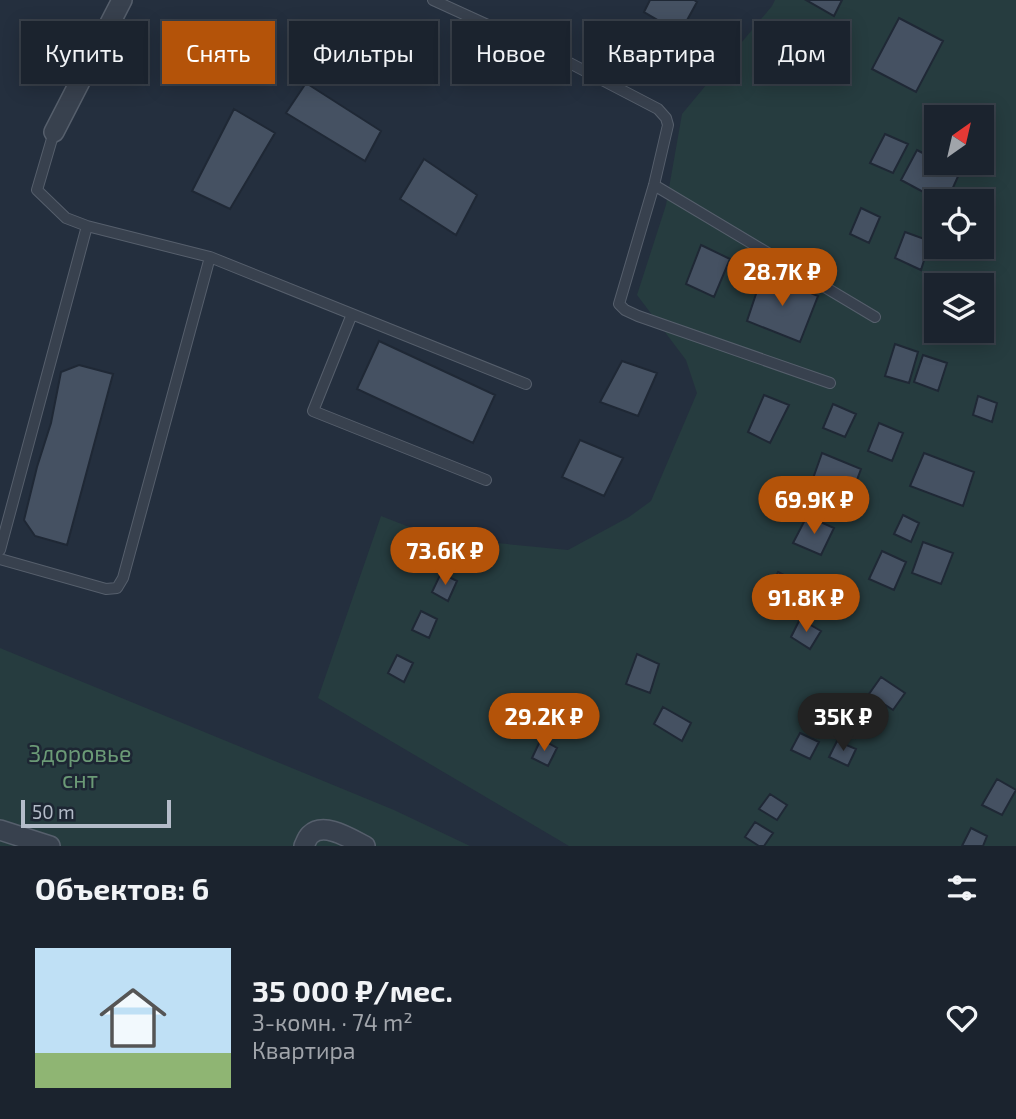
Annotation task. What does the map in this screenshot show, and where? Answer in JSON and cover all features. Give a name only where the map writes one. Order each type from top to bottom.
[{"type":"street","points":[[54,132],[122,0]]},
{"type":"street","points":[[0,830],[50,846]]},
{"type":"street","points":[[304,846],[310,835],[321,830],[337,833],[365,846]]},
{"type":"lane","points":[[433,0],[560,58],[658,109],[666,118],[668,125],[654,185],[619,304],[625,310],[830,383]]},
{"type":"lane","points":[[54,132],[37,190],[66,218],[86,226],[210,257],[526,384]]},
{"type":"lane","points":[[654,185],[875,317]]},
{"type":"lane","points":[[0,550],[86,226]]},
{"type":"lane","points":[[0,559],[106,589],[117,588],[123,578],[210,257]]},
{"type":"lane","points":[[352,314],[313,411],[485,480]]},
{"type":"green space","points":[[775,0],[1016,0],[1016,846],[569,846],[318,698],[381,516],[435,537],[568,550],[629,517],[651,501],[697,393],[686,360],[637,295],[666,205],[682,114],[707,84],[740,84],[740,44],[754,28],[754,84],[850,84],[850,21],[760,21]]},
{"type":"green space","name":"Здоровье снт","points":[[0,648],[394,810],[470,846],[0,846]]},
{"type":"building","points":[[650,0],[697,2],[687,21],[659,21],[644,12]]},
{"type":"building","points":[[806,0],[842,0],[834,16]]},
{"type":"building","points":[[899,18],[943,41],[916,92],[872,69]]},
{"type":"building","points":[[308,84],[381,131],[365,161],[286,113]]},
{"type":"building","points":[[234,109],[275,133],[230,209],[192,191]]},
{"type":"building","points":[[885,134],[908,144],[893,173],[870,163]]},
{"type":"building","points":[[917,150],[924,154],[924,175],[959,175],[952,189],[924,189],[924,192],[901,180]]},
{"type":"building","points":[[424,159],[477,195],[456,235],[400,199]]},
{"type":"building","points":[[861,208],[880,217],[869,243],[850,234]]},
{"type":"building","points":[[905,232],[924,239],[924,259],[921,270],[895,258]]},
{"type":"building","points":[[701,245],[730,259],[714,297],[686,284]]},
{"type":"building","points":[[763,273],[818,296],[800,342],[747,321]]},
{"type":"building","points":[[379,341],[495,395],[473,443],[357,389]]},
{"type":"building","points":[[895,344],[918,352],[909,383],[885,376]]},
{"type":"building","points":[[923,355],[947,363],[938,391],[914,382]]},
{"type":"building","points":[[622,361],[657,373],[638,416],[600,402]]},
{"type":"building","points":[[79,365],[113,374],[67,545],[35,536],[24,520],[51,423],[61,372]]},
{"type":"building","points":[[764,395],[789,405],[770,443],[748,432]]},
{"type":"building","points":[[978,396],[997,403],[992,422],[973,415]]},
{"type":"building","points":[[833,404],[856,414],[845,437],[823,428]]},
{"type":"building","points":[[879,423],[903,433],[892,461],[868,451]]},
{"type":"building","points":[[580,440],[623,458],[604,496],[562,477]]},
{"type":"building","points":[[822,453],[861,469],[848,504],[810,487]]},
{"type":"building","points":[[924,453],[974,472],[963,506],[910,486]]},
{"type":"building","points":[[903,515],[919,523],[911,542],[894,534]]},
{"type":"building","points":[[807,516],[834,528],[821,555],[793,543]]},
{"type":"building","points":[[923,542],[953,553],[941,584],[912,573]]},
{"type":"building","points":[[882,551],[906,562],[894,590],[869,579]]},
{"type":"building","points":[[778,572],[805,586],[791,612],[765,599]]},
{"type":"building","points":[[441,573],[457,581],[448,601],[432,592]]},
{"type":"building","points":[[421,611],[437,619],[429,638],[412,630]]},
{"type":"building","points":[[800,619],[821,631],[810,649],[791,637]]},
{"type":"building","points":[[637,654],[659,664],[650,693],[626,684]]},
{"type":"building","points":[[397,655],[413,663],[404,682],[388,673]]},
{"type":"building","points":[[881,677],[905,693],[893,710],[869,694]]},
{"type":"building","points":[[663,707],[691,723],[682,741],[654,724]]},
{"type":"building","points":[[810,707],[828,718],[818,733],[800,722]]},
{"type":"building","points":[[847,711],[864,719],[855,738],[839,730]]},
{"type":"building","points":[[800,733],[819,742],[810,759],[791,750]]},
{"type":"building","points":[[541,739],[557,748],[548,766],[532,758]]},
{"type":"building","points":[[837,741],[856,749],[848,766],[829,757]]},
{"type":"building","points":[[997,779],[1016,790],[1002,815],[982,805]]},
{"type":"building","points":[[770,794],[787,805],[777,820],[759,809]]},
{"type":"building","points":[[755,822],[773,833],[764,846],[759,846],[745,837]]},
{"type":"building","points":[[971,828],[987,836],[983,846],[962,846]]}]
